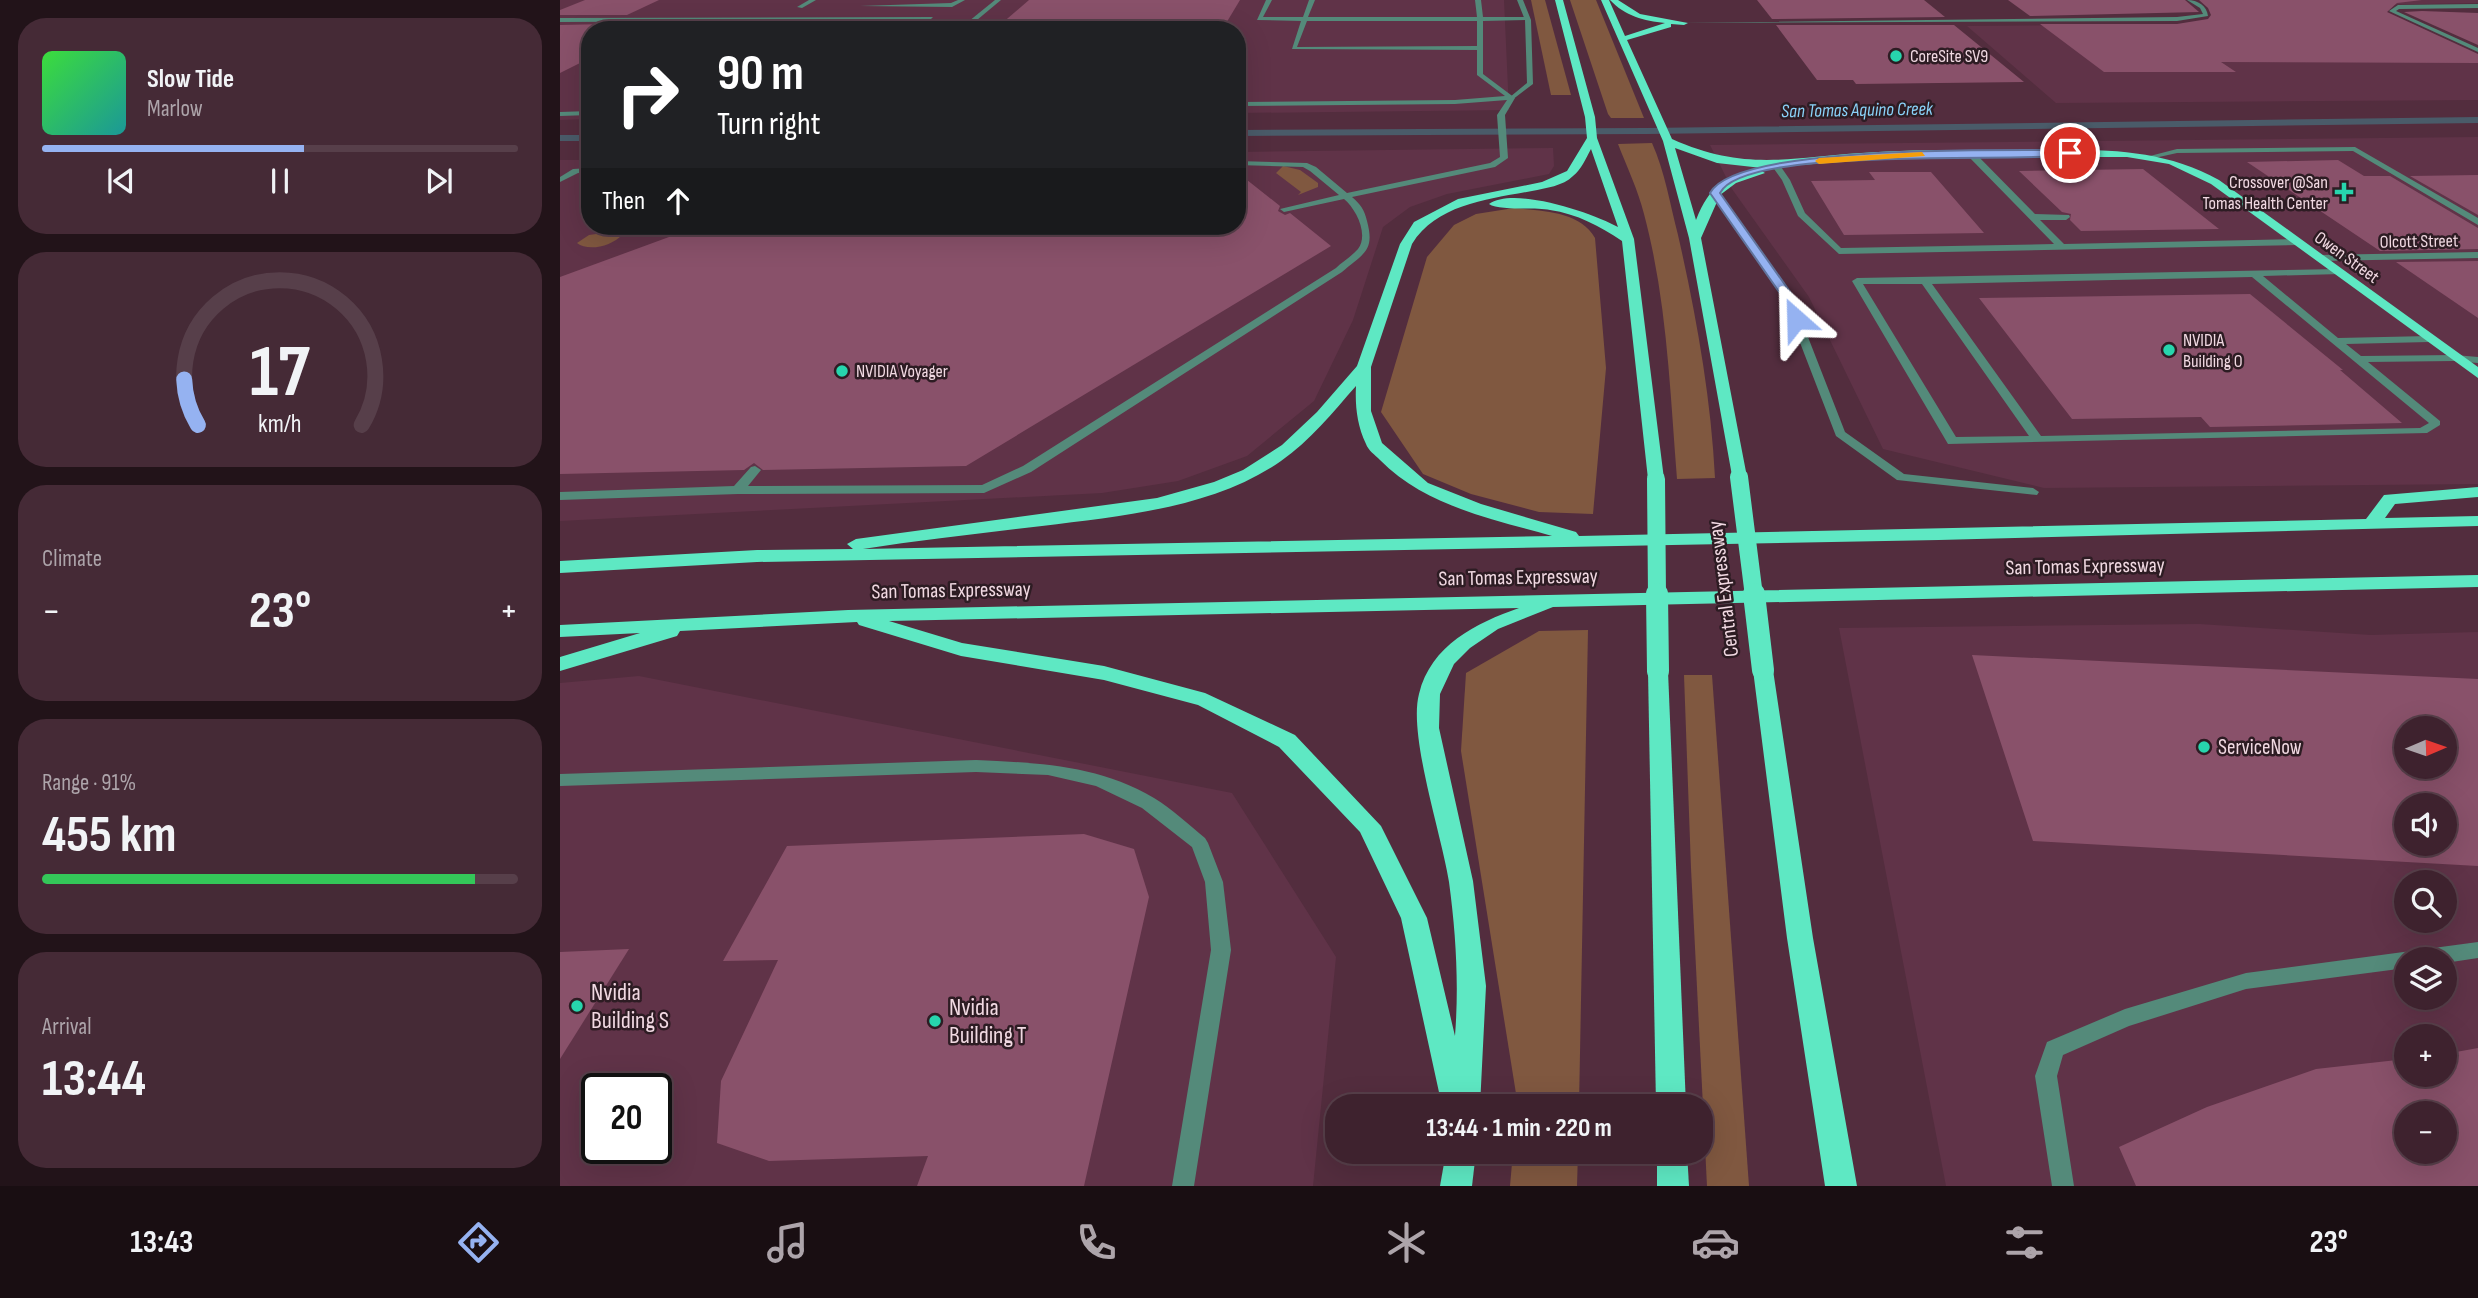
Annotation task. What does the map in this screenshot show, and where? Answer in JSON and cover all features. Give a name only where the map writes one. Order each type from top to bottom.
[{"type":"highway","points":[[1559,0],[1590,117],[1592,138],[1628,239],[1656,478],[1658,671],[1671,1094]]},
{"type":"highway","name":"Central Expressway","points":[[1605,0],[1668,141],[1695,238],[1739,477],[1800,938],[1841,1186]]},
{"type":"highway","points":[[1614,0],[1622,9],[1637,16],[1684,23]]},
{"type":"highway","points":[[1623,40],[1649,29],[1684,23]]},
{"type":"highway","points":[[1588,541],[1475,508],[1422,487],[1374,445],[1363,411],[1364,367],[1406,244],[1418,225],[1462,201],[1562,180],[1571,173],[1592,138]]},
{"type":"highway","points":[[1668,141],[1715,161],[1776,166]]},
{"type":"highway","name":"Owen Street","points":[[1776,166],[1859,156],[1970,153],[2091,153],[2150,157],[2182,164],[2197,171],[2320,258],[2478,374]]},
{"type":"highway","points":[[1695,238],[1718,186],[1776,166]]},
{"type":"highway","points":[[1439,212],[1497,204],[1548,205],[1572,210],[1604,222],[1628,239]]},
{"type":"highway","points":[[560,553],[757,556],[1101,513],[1174,499],[1226,482],[1274,459],[1312,428],[1364,367]]},
{"type":"highway","points":[[2372,523],[2390,499],[2478,492]]},
{"type":"highway","name":"San Tomas Expressway","points":[[560,567],[757,556],[2478,521]]},
{"type":"highway","name":"San Tomas Expressway","points":[[560,631],[848,615],[2478,582]]},
{"type":"highway","points":[[1466,1094],[1472,986],[1461,881],[1428,728],[1429,694],[1445,662],[1463,643],[1491,625],[1562,599]]},
{"type":"highway","points":[[848,615],[961,649],[1104,673],[1205,701],[1287,741],[1369,825],[1413,918],[1454,1094]]},
{"type":"highway","points":[[560,664],[704,621]]},
{"type":"highway","points":[[1456,1186],[1459,1164]]},
{"type":"highway","points":[[1673,1164],[1674,1186]]},
{"type":"street","points":[[800,7],[813,0]]},
{"type":"street","points":[[863,6],[952,5],[962,0]]},
{"type":"street","points":[[972,21],[998,0]]},
{"type":"street","points":[[1269,0],[1259,19],[1527,18]]},
{"type":"street","points":[[1312,0],[1294,48],[1480,48]]},
{"type":"street","points":[[1478,0],[1480,75],[1512,98]]},
{"type":"street","points":[[1504,158],[1502,115],[1512,98],[1530,83],[1527,18],[1520,0]]},
{"type":"street","points":[[1684,23],[2177,19],[2206,15],[2202,6],[2190,0]]},
{"type":"street","points":[[2478,6],[2398,7],[2392,11],[2478,50]]},
{"type":"street","points":[[560,20],[931,18],[927,21]]},
{"type":"street","points":[[1246,104],[1455,102],[1512,98]]},
{"type":"street","points":[[560,114],[581,113]]},
{"type":"street","points":[[2150,157],[2177,151],[2355,149],[2478,222]]},
{"type":"street","points":[[1970,153],[2062,247]]},
{"type":"street","points":[[1284,209],[1492,165],[1504,158],[1514,159]]},
{"type":"street","points":[[560,496],[738,490],[984,489],[1027,469],[1339,270],[1362,250],[1367,238],[1359,207],[1348,196],[1304,165],[1246,163]]},
{"type":"street","points":[[1776,166],[1786,180],[1801,214],[1839,251],[2297,242]]},
{"type":"street","points":[[560,180],[581,171]]},
{"type":"street","points":[[1715,193],[1787,296],[1840,434],[1901,477],[2033,492]]},
{"type":"street","points":[[2033,217],[2066,217]]},
{"type":"street","name":"Olcott Street","points":[[2320,258],[2478,256]]},
{"type":"street","points":[[2255,274],[2436,423],[2423,431],[1952,441],[1857,281],[2337,272]]},
{"type":"street","points":[[1925,281],[2037,439]]},
{"type":"street","points":[[2338,341],[2429,339]]},
{"type":"street","points":[[2361,359],[2478,360]]},
{"type":"street","points":[[738,490],[755,470]]},
{"type":"street","points":[[560,780],[1000,767],[1048,769],[1100,781],[1148,803],[1199,843],[1214,882],[1222,950],[1183,1186]]},
{"type":"street","points":[[2063,1186],[2046,1076],[2054,1049],[2125,1018],[2246,981],[2478,950]]},
{"type":"shaded area","points":[[560,0],[1504,0],[1509,110],[1246,113],[1246,21],[581,21],[581,119],[560,120]]},
{"type":"shaded area","points":[[1531,0],[1545,0],[1571,95],[1551,95]]},
{"type":"shaded area","points":[[1570,0],[1596,0],[1644,118],[1611,118],[1608,114]]},
{"type":"shaded area","points":[[2206,0],[2478,0],[2478,3],[2368,5],[2478,55],[2478,100],[2056,103],[1967,26],[2199,24],[2222,19]]},
{"type":"shaded area","points":[[2478,137],[2478,484],[2044,488],[1883,449],[1809,297],[1732,189],[1710,145]]},
{"type":"shaded area","points":[[1652,143],[1667,188],[1697,325],[1710,417],[1715,478],[1677,479],[1658,279],[1642,205],[1618,144]]},
{"type":"shaded area","name":"NVIDIA Voyager","points":[[1553,148],[1554,166],[1549,174],[1447,194],[1410,207],[1383,227],[1353,320],[1314,401],[1247,456],[1178,481],[1102,493],[560,521],[560,160],[581,160],[581,235],[1246,235],[1246,152]]},
{"type":"shaded area","points":[[1283,166],[1300,170],[1318,183],[1318,187],[1298,195],[1301,192],[1276,173]]},
{"type":"shaded area","points":[[1514,208],[1570,217],[1580,222],[1595,238],[1606,368],[1593,514],[1539,512],[1471,494],[1423,474],[1381,412],[1427,257],[1454,225],[1476,214]]},
{"type":"shaded area","points":[[589,235],[622,235],[600,246],[587,247],[577,243]]},
{"type":"shaded area","name":"ServiceNow","points":[[2199,624],[2371,635],[2478,632],[2478,1186],[1946,1186],[1839,628]]},
{"type":"shaded area","points":[[1588,630],[1579,1094],[1516,1094],[1461,751],[1466,673],[1539,631]]},
{"type":"shaded area","points":[[1684,675],[1712,675],[1749,1186],[1707,1186],[1706,1164],[1713,1164],[1713,1094],[1702,1094]]},
{"type":"shaded area","points":[[639,676],[1232,793],[1336,957],[1313,1186],[560,1186],[560,683]]},
{"type":"shaded area","points":[[1512,1164],[1578,1164],[1577,1186],[1510,1186]]},
{"type":"building","points":[[585,0],[659,0],[627,15],[560,15],[560,10]]},
{"type":"building","points":[[1029,0],[1240,0],[1227,21],[1004,21]]},
{"type":"building","points":[[1757,0],[1924,0],[1945,17],[1772,19]]},
{"type":"building","points":[[2008,0],[2185,0],[2199,12],[2030,16]]},
{"type":"building","points":[[2199,0],[2422,0],[2397,3],[2387,12],[2478,54],[2478,63],[2221,62],[2236,72],[2104,72],[2040,24],[2177,24],[2208,19],[2211,15],[2208,8]]},
{"type":"building","points":[[2404,12],[2478,13],[2478,45]]},
{"type":"building","points":[[560,25],[581,25],[581,62],[560,73]]},
{"type":"building","name":"CoreSite SV9","points":[[1776,25],[1954,25],[2024,82],[1856,84],[1853,80],[1817,80]]},
{"type":"building","points":[[2338,160],[2364,176],[2390,176],[2478,228],[2478,249],[2380,251],[2247,162]]},
{"type":"building","points":[[2143,169],[2219,229],[2081,231],[2070,220],[2071,214],[2062,212],[2019,171]]},
{"type":"building","points":[[1869,172],[1931,172],[1984,233],[1844,235],[1811,181],[1875,180]]},
{"type":"building","points":[[2478,175],[2478,215],[2410,176]]},
{"type":"building","name":"NVIDIA Voyager","points":[[1246,179],[1280,206],[1278,211],[1285,215],[1290,213],[1331,246],[966,466],[763,470],[754,463],[744,470],[560,474],[560,277],[674,235],[1246,235]]},
{"type":"building","points":[[2478,261],[2478,318],[2396,262]]},
{"type":"building","name":"NVIDIA Building O","points":[[2250,294],[2343,370],[2340,370],[2402,423],[2210,427],[2201,417],[2072,419],[1979,298]]},
{"type":"building","name":"ServiceNow","points":[[1972,655],[2478,679],[2478,866],[2033,841]]},
{"type":"building","name":"Nvidia Building T","points":[[1084,834],[1134,849],[1149,897],[1084,1186],[917,1186],[928,1156],[769,1161],[717,1143],[721,1081],[778,960],[723,961],[787,846]]},
{"type":"building","name":"Nvidia Building S","points":[[629,949],[560,1059],[560,952]]},
{"type":"building","points":[[2478,1048],[2478,1186],[2136,1186],[2119,1147],[2207,1107],[2316,1069],[2394,1060],[2394,1087],[2457,1087],[2457,1052]]},
{"type":"waterway","name":"San Tomas Aquino Creek","points":[[1246,133],[1647,131],[2478,120]]},
{"type":"waterway","name":"San Tomas Aquino Creek","points":[[560,138],[581,138]]},
{"type":"slow traffic","points":[[1819,161],[1859,156],[1922,154]]},
{"type":"place","name":"CoreSite SV9","points":[[1896,56]]},
{"type":"place","name":"Crossover @San Tomas Health Center","points":[[2344,192]]},
{"type":"place","name":"NVIDIA Building O","points":[[2169,350]]},
{"type":"place","name":"NVIDIA Voyager","points":[[842,371]]},
{"type":"place","name":"ServiceNow","points":[[2204,747]]},
{"type":"place","name":"Nvidia Building S","points":[[577,1006]]},
{"type":"place","name":"Nvidia Building T","points":[[935,1021]]},
{"type":"route","points":[[1796,319],[1787,296],[1715,193],[1718,186],[1776,166],[1859,156],[2070,153]]}]
